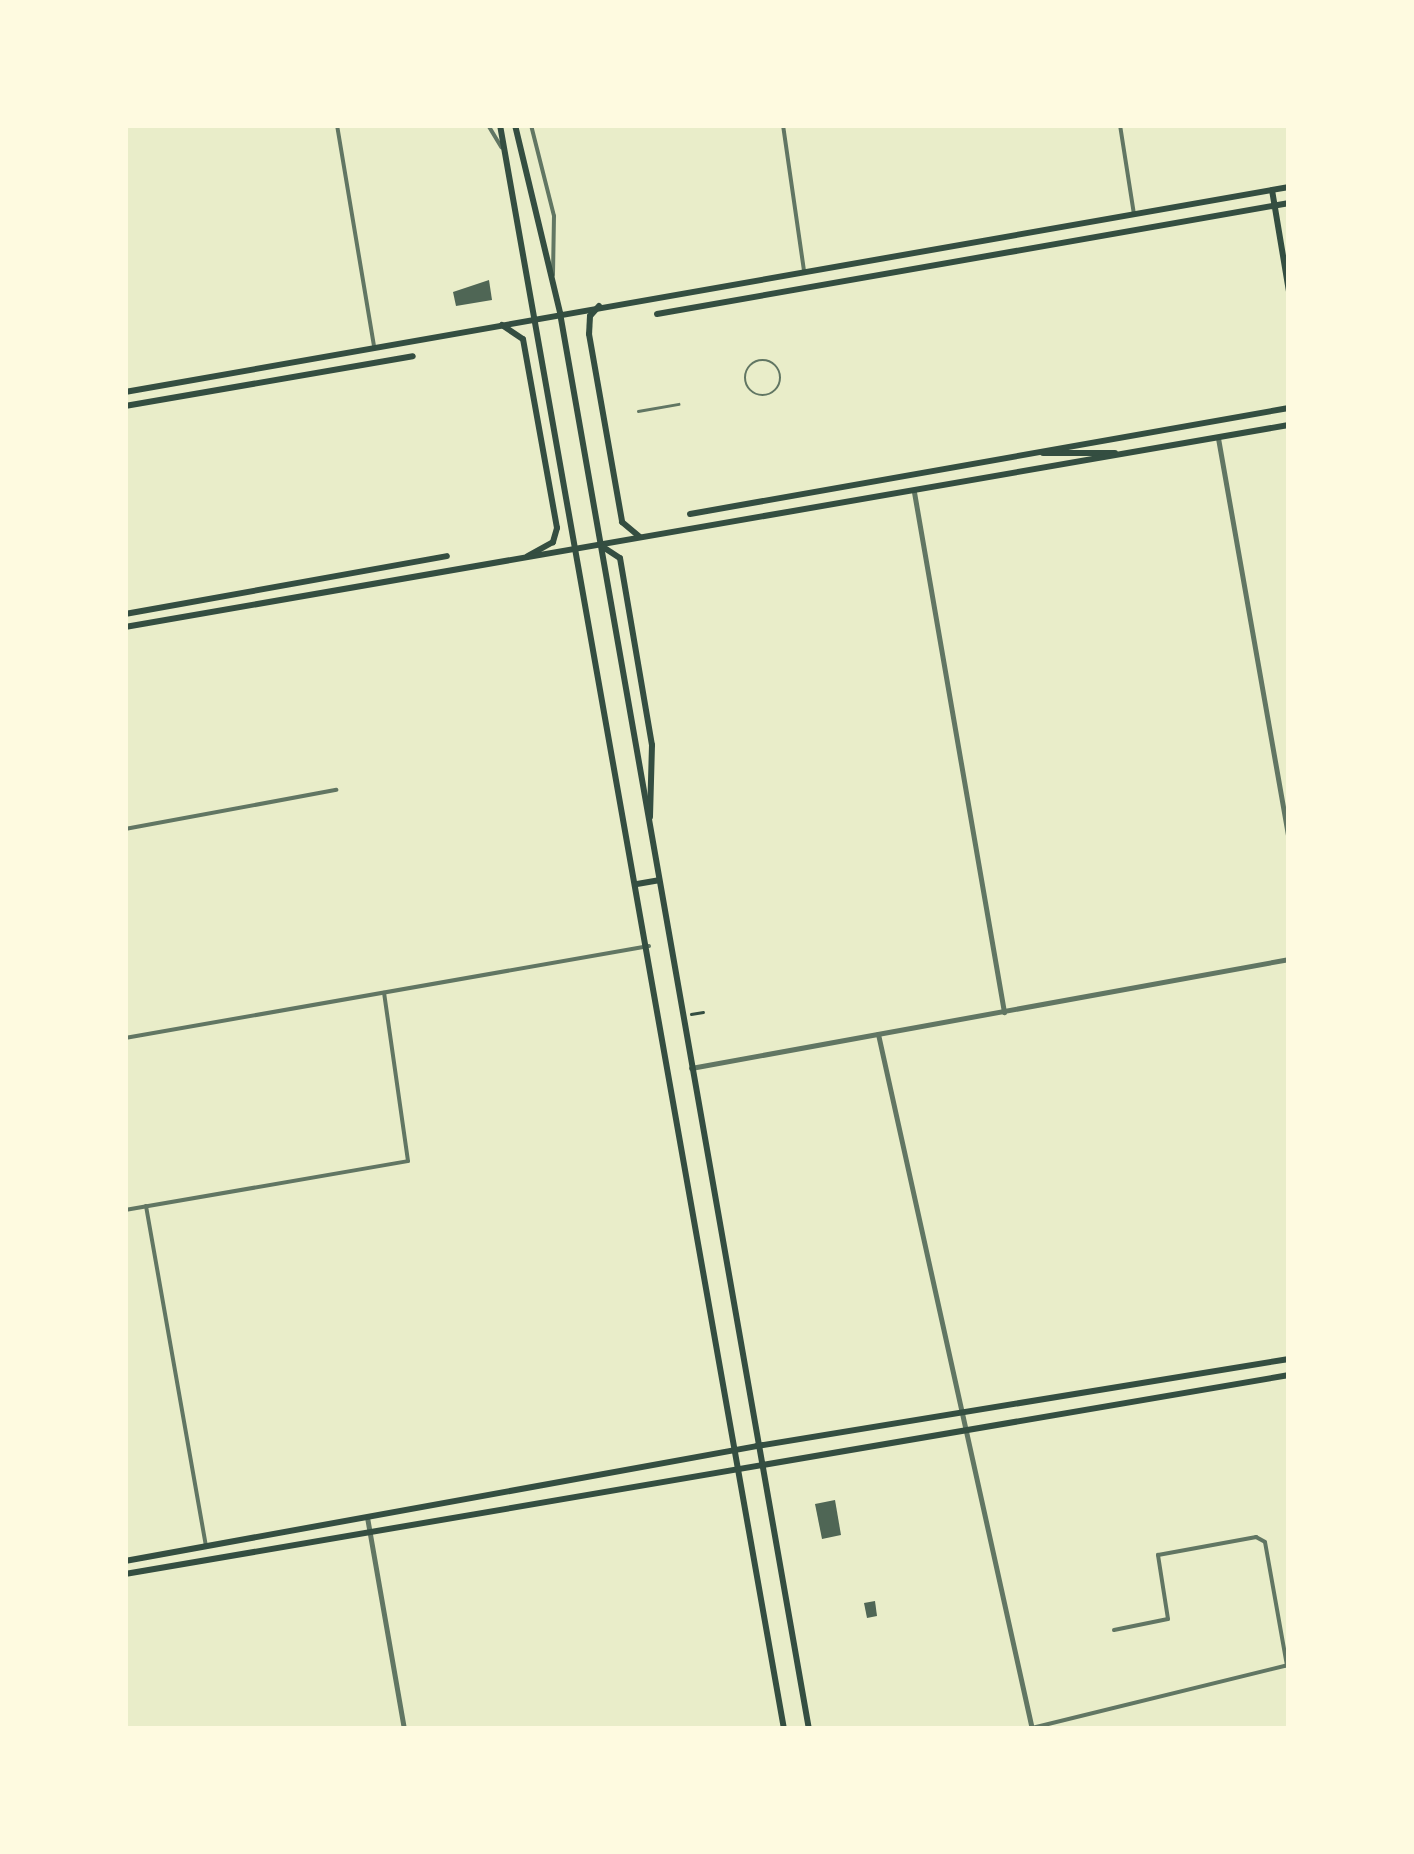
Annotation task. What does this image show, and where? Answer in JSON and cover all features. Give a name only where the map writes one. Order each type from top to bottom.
[{"type":"main road","points":[[500,125],[538,316],[784,1729]]},
{"type":"main road","points":[[515,125],[560,312],[809,1729]]},
{"type":"main road","points":[[125,392],[560,312],[1289,187]]},
{"type":"main road","points":[[1272,190],[1289,292]]},
{"type":"main road","points":[[657,314],[1289,203]]},
{"type":"main road","points":[[600,306],[588,323],[621,518],[629,533],[649,538]]},
{"type":"main road","points":[[494,324],[523,340],[557,528],[552,542],[517,561]]},
{"type":"main road","points":[[125,406],[413,356]]},
{"type":"main road","points":[[690,514],[1289,408]]},
{"type":"main road","points":[[125,627],[1289,425]]},
{"type":"main road","points":[[1032,454],[1132,454]]},
{"type":"main road","points":[[602,546],[620,558],[656,766],[649,823]]},
{"type":"main road","points":[[125,614],[447,556]]},
{"type":"main road","points":[[637,884],[659,880]]},
{"type":"main road","points":[[125,1561],[757,1446],[1289,1358]]},
{"type":"main road","points":[[125,1574],[1289,1374]]},
{"type":"street","points":[[336,125],[374,346]]},
{"type":"street","points":[[488,125],[506,154]]},
{"type":"street","points":[[531,125],[554,216],[553,280]]},
{"type":"street","points":[[783,125],[804,271]]},
{"type":"street","points":[[1120,125],[1134,214]]},
{"type":"street","points":[[772,364],[780,374],[776,389],[768,396],[752,392],[745,377],[750,366],[772,364]]},
{"type":"street","points":[[638,412],[678,404]]},
{"type":"street","points":[[1218,438],[1289,839]]},
{"type":"street","points":[[914,492],[1004,1012]]},
{"type":"street","points":[[125,829],[336,790]]},
{"type":"street","points":[[125,1038],[649,946]]},
{"type":"street","points":[[691,1068],[1289,959]]},
{"type":"street","points":[[125,1210],[408,1161],[384,992]]},
{"type":"street","points":[[878,1034],[1032,1729],[1288,1665],[1265,1542],[1256,1537],[1158,1555],[1168,1618],[1114,1630]]},
{"type":"street","points":[[146,1206],[206,1546]]},
{"type":"street","points":[[367,1517],[404,1729]]},
{"type":"path","points":[[683,1015],[702,1012]]},
{"type":"building","points":[[489,280],[492,300],[456,306],[453,292]]},
{"type":"building","points":[[835,1500],[841,1535],[822,1539],[815,1504]]},
{"type":"building","points":[[875,1601],[877,1616],[867,1618],[864,1603]]}]
